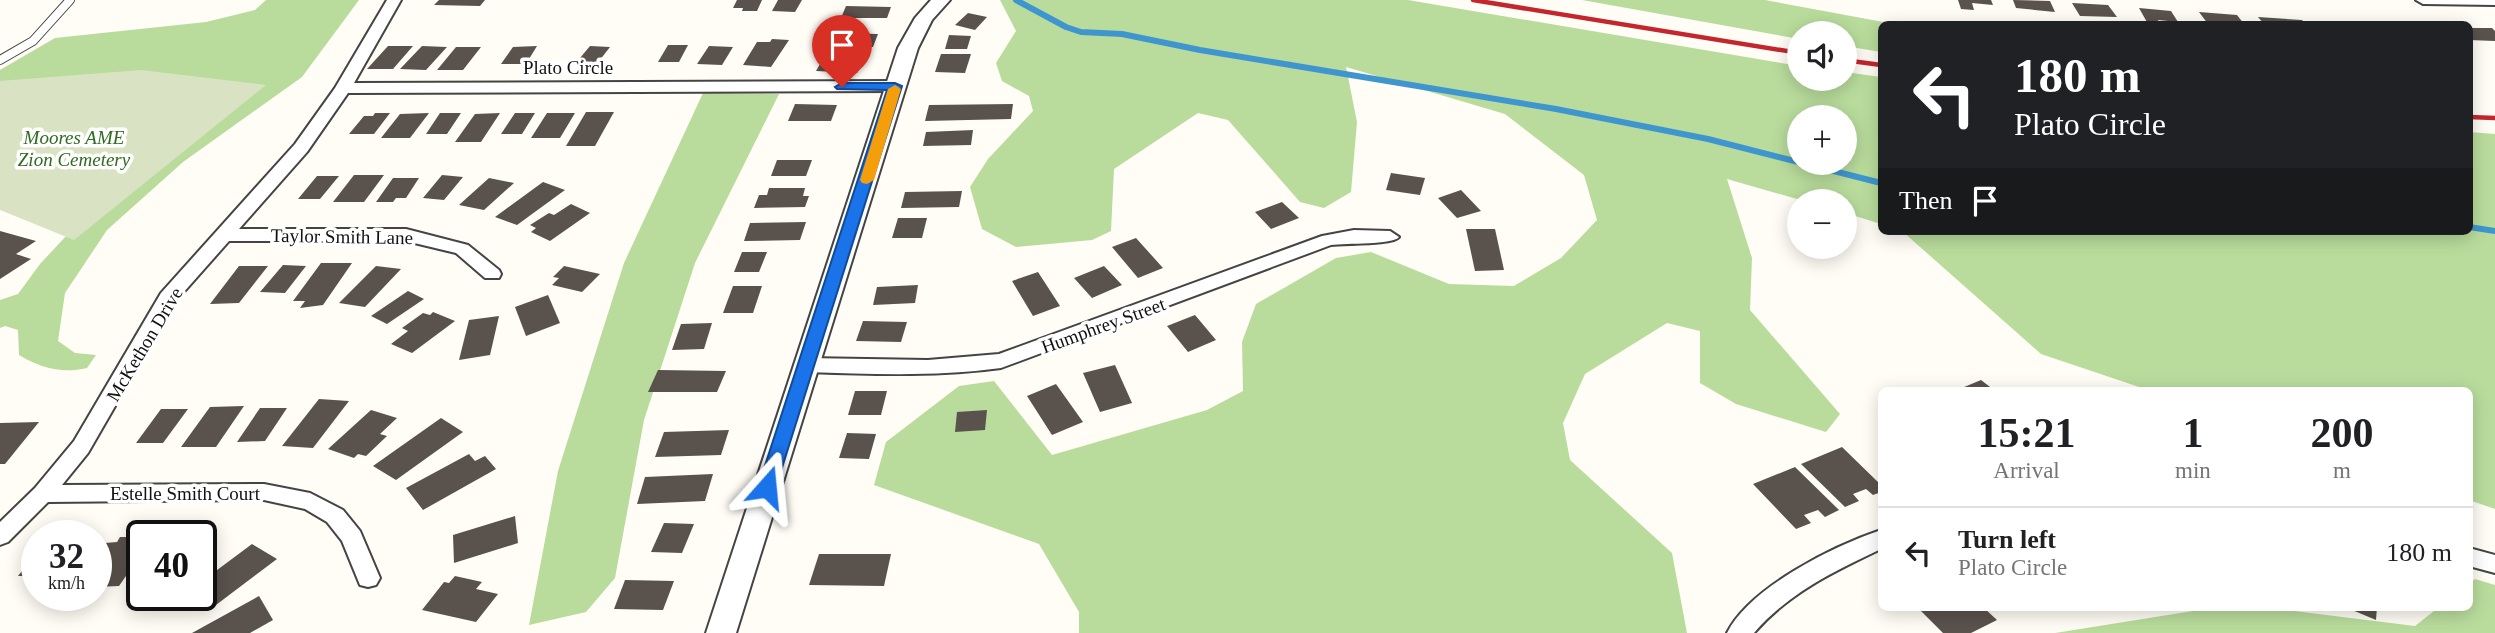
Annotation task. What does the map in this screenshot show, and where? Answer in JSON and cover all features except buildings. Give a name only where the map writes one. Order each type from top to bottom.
[{"type":"street","points":[[343,88],[394,0]]},
{"type":"street","points":[[721,633],[895,86],[914,35],[924,18],[942,0]]},
{"type":"street","points":[[2423,0],[2495,1]]},
{"type":"street","name":"Plato Circle","points":[[343,88],[895,86]]},
{"type":"street","name":"McKethon Drive","points":[[0,536],[43,494],[81,447],[168,298],[301,148],[343,88]]},
{"type":"street","name":"Taylor Smith Lane","points":[[224,235],[406,235],[462,249],[492,274]]},
{"type":"street","name":"Humphrey Street","points":[[806,365],[939,367],[973,366],[1001,361],[1328,240],[1354,236],[1391,237]]},
{"type":"street","name":"Estelle Smith Court","points":[[43,494],[264,492],[310,502],[335,516],[352,537],[368,578]]},
{"type":"street","points":[[1740,633],[1749,620],[1784,589],[1823,565],[1878,540]]},
{"type":"street","points":[[2473,558],[2495,564]]},
{"type":"lane","points":[[0,60],[33,41],[70,0]]},
{"type":"green space","points":[[266,0],[359,0],[302,77],[183,162],[107,230],[65,293],[58,341],[75,353],[96,355],[87,368],[52,369],[19,355],[18,330],[5,326],[0,328],[0,300],[18,294],[40,264],[81,220],[0,111],[0,70],[55,38],[206,22],[255,10]]},
{"type":"green space","points":[[1000,0],[1408,0],[1787,64],[1787,91],[1857,91],[1857,74],[1878,77],[1878,223],[1857,217],[1857,189],[1787,189],[1787,196],[1727,179],[1752,258],[1750,310],[1840,414],[1826,432],[1736,404],[1700,383],[1700,331],[1667,323],[1585,374],[1563,423],[1570,460],[1672,553],[1687,633],[1079,633],[1079,612],[1039,544],[874,485],[886,442],[959,386],[994,381],[1052,455],[1207,410],[1243,391],[1242,342],[1256,304],[1336,258],[1371,252],[1449,284],[1514,286],[1561,258],[1597,220],[1584,175],[1505,114],[1346,67],[1357,122],[1351,192],[1324,208],[1300,202],[1228,120],[1198,113],[1114,169],[1111,231],[1092,240],[1016,247],[982,229],[970,187],[988,159],[1033,111],[1029,96],[1002,81],[996,63],[1016,31]]},
{"type":"green space","points":[[1582,0],[1765,0],[1878,21],[1878,52],[1857,48],[1857,21],[1787,21],[1787,37]]},
{"type":"green space","name":"Moores AME Zion Cemetery","points":[[141,70],[266,85],[74,240],[0,210],[0,81]]},
{"type":"green space","points":[[703,93],[779,94],[695,263],[644,420],[615,578],[586,612],[529,625],[558,471],[624,263]]},
{"type":"green space","points":[[2473,132],[2495,134],[2495,509],[2473,501],[2473,387],[2139,387],[2041,354],[1907,235],[2473,235]]},
{"type":"green space","points":[[2473,581],[2495,585],[2495,633],[2055,633],[2193,611],[2294,611],[2415,626],[2434,611],[2473,611]]},
{"type":"waterway","points":[[1016,0],[1066,27],[1081,32],[1122,34],[1200,50],[1556,109],[1708,139],[1878,182]]},
{"type":"waterway","points":[[2473,228],[2495,231]]},
{"type":"railway","points":[[1473,0],[1787,51]]},
{"type":"railway","points":[[1857,62],[1878,65]]},
{"type":"railway","points":[[2473,117],[2495,118]]},
{"type":"slow traffic","points":[[867,180],[895,89]]},
{"type":"route","points":[[767,487],[895,86],[842,87]]}]
